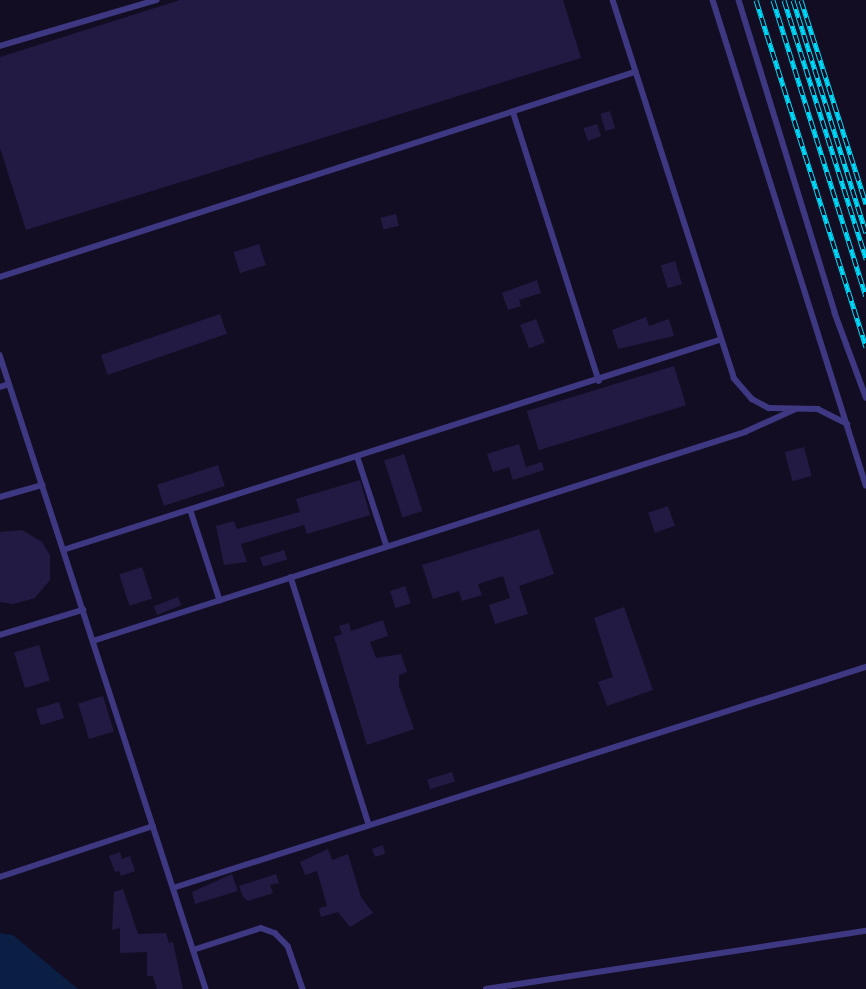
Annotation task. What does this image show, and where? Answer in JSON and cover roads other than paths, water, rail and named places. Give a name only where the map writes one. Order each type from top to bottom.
[{"type":"lane","points":[[0,46],[156,0]]},
{"type":"lane","points":[[613,0],[719,340],[734,378],[752,399],[770,408],[818,409],[847,424]]},
{"type":"lane","points":[[713,0],[866,485]]},
{"type":"lane","points":[[739,0],[835,313],[866,397]]},
{"type":"lane","points":[[0,277],[514,114],[635,72]]},
{"type":"lane","points":[[514,114],[599,381]]},
{"type":"lane","points":[[63,550],[599,381],[719,340]]},
{"type":"lane","points":[[0,355],[206,989]]},
{"type":"lane","points":[[0,387],[9,384]]},
{"type":"lane","points":[[93,641],[745,432],[796,409]]},
{"type":"lane","points":[[358,458],[387,546]]},
{"type":"lane","points":[[0,498],[42,485]]},
{"type":"lane","points":[[191,511],[220,600]]},
{"type":"lane","points":[[291,577],[370,825]]},
{"type":"lane","points":[[0,635],[83,610]]},
{"type":"lane","points":[[173,888],[866,667]]},
{"type":"lane","points":[[0,877],[153,826]]},
{"type":"lane","points":[[193,950],[261,928],[275,933],[288,946],[303,989]]},
{"type":"lane","points":[[486,989],[543,983],[866,931]]},
{"type":"lane","points":[[534,989],[543,983]]},
{"type":"water","points":[[0,933],[13,935],[78,989],[0,989]]},
{"type":"railway","points":[[756,0],[866,347]]},
{"type":"railway","points":[[773,0],[866,296]]},
{"type":"railway","points":[[784,0],[866,259]]},
{"type":"railway","points":[[793,0],[866,233]]},
{"type":"railway","points":[[801,0],[866,204]]}]
